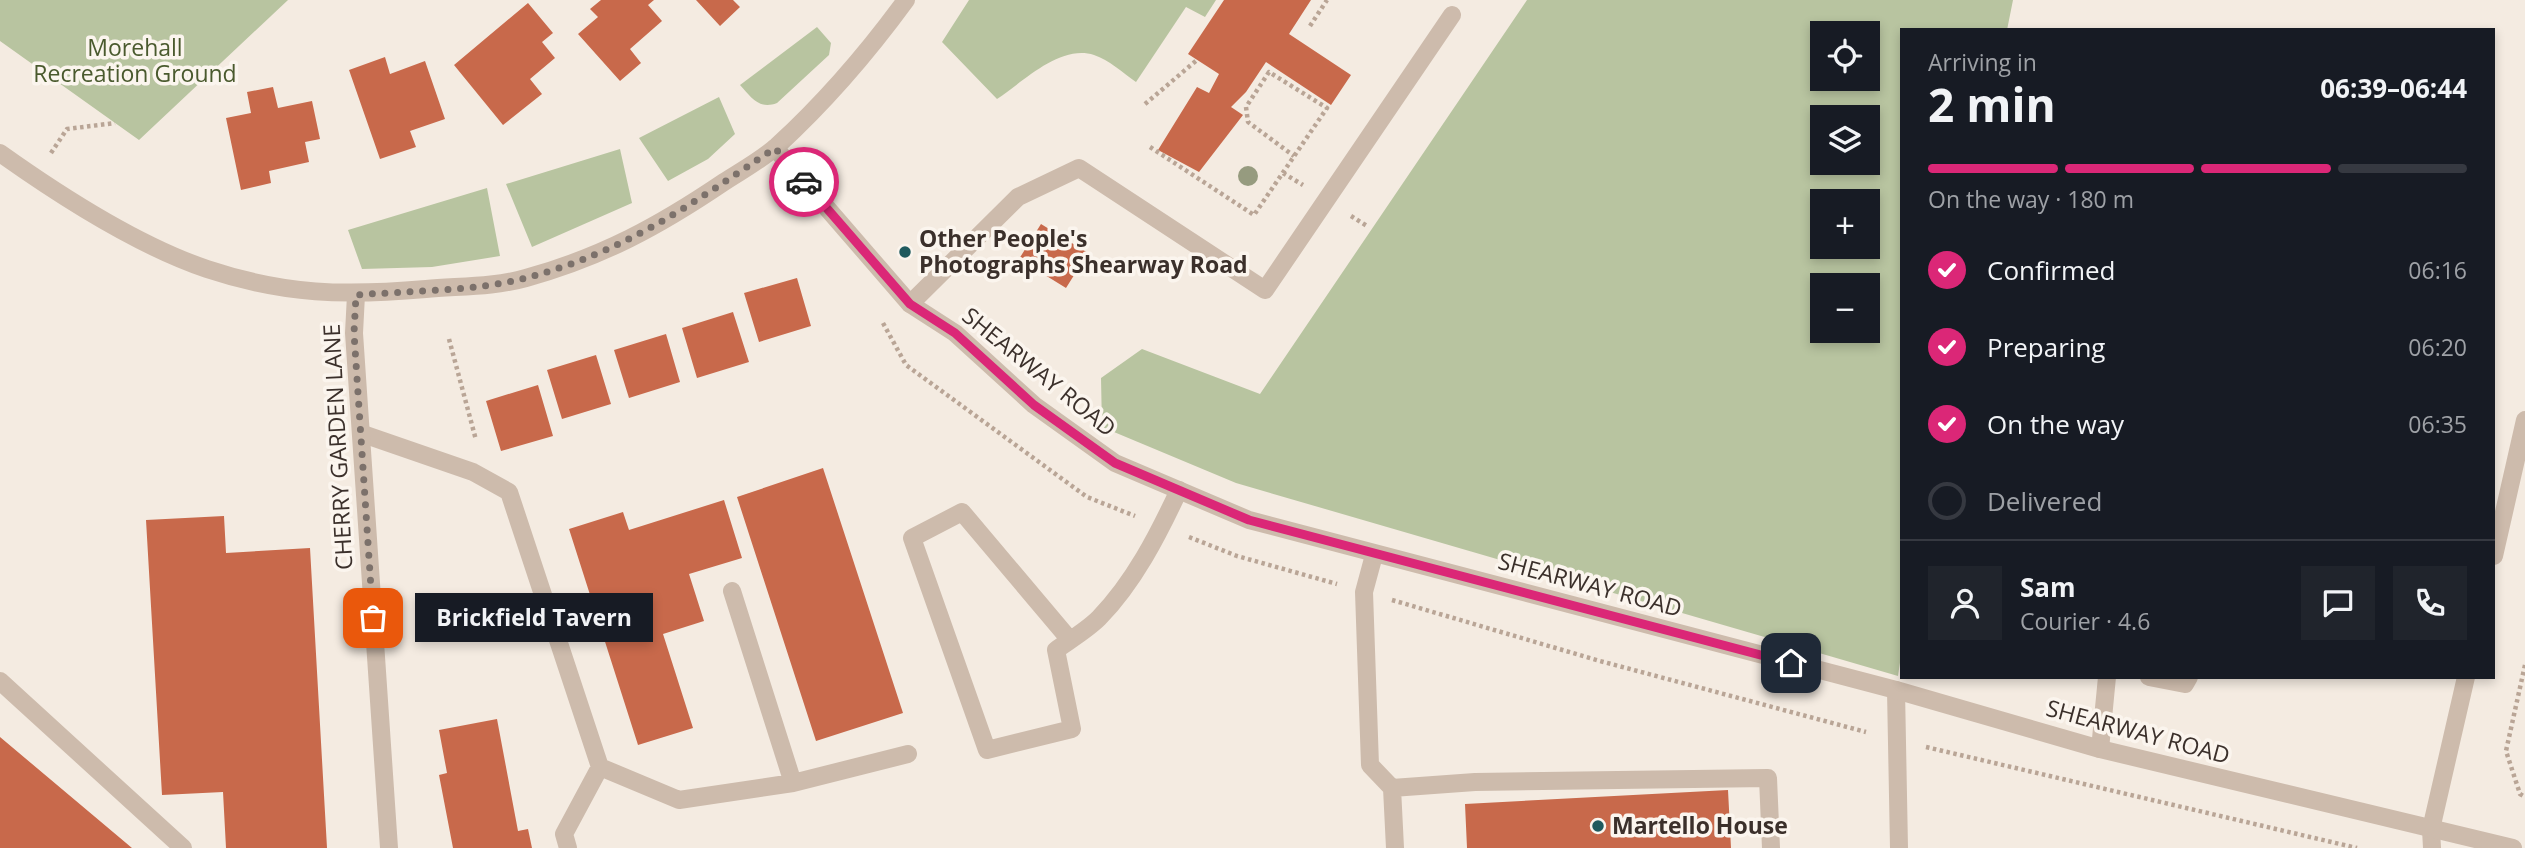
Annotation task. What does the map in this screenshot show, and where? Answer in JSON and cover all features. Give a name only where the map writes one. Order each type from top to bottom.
[{"type":"street","name":"CHERRY GARDEN LANE","points":[[0,153],[34,177],[143,240],[204,268],[265,284],[316,293],[356,295],[524,279],[616,248],[665,222],[775,148],[862,57],[906,0]]},
{"type":"street","points":[[910,304],[1018,197],[1079,168],[1265,290],[1452,15]]},
{"type":"street","name":"SHEARWAY ROAD","points":[[775,148],[910,304],[955,333],[1034,405],[1115,463],[1249,520],[1895,690],[2100,749],[2513,848]]},
{"type":"street","name":"CHERRY GARDEN LANE","points":[[356,295],[354,333],[390,848]]},
{"type":"street","points":[[2495,552],[2525,420]]},
{"type":"street","points":[[363,434],[473,472],[509,492],[600,767],[564,834],[568,848]]},
{"type":"street","points":[[1070,640],[962,512],[912,538],[987,750],[1072,729],[1056,650],[1070,640],[1098,619],[1129,581],[1162,527],[1179,490]]},
{"type":"street","points":[[1374,555],[1364,592],[1370,765],[1392,788],[1395,848]]},
{"type":"street","points":[[732,591],[793,783]]},
{"type":"street","points":[[2100,749],[2107,679]]},
{"type":"street","points":[[2159,679],[2185,684],[2188,679]]},
{"type":"street","points":[[2432,848],[2431,829],[2466,679]]},
{"type":"street","points":[[0,681],[183,848]]},
{"type":"street","points":[[1895,690],[1899,848]]},
{"type":"street","points":[[600,767],[679,800],[793,783],[908,754]]},
{"type":"street","points":[[1392,788],[1475,782],[1768,778],[1771,848]]},
{"type":"path","points":[[1310,26],[1327,0]]},
{"type":"path","points":[[1145,104],[1197,60]]},
{"type":"path","points":[[1150,147],[1254,215],[1294,156],[1326,108],[1269,72],[1246,107],[1248,122],[1294,156]]},
{"type":"path","points":[[67,129],[115,122]]},
{"type":"path","points":[[449,339],[476,440]]},
{"type":"path","points":[[2525,665],[2506,751],[2520,794],[2525,797]]},
{"type":"green space","name":"Morehall Recreation Ground","points":[[0,0],[288,0],[139,140],[0,41]]},
{"type":"green space","points":[[969,0],[1216,0],[1205,17],[1186,7],[1136,82],[1105,60],[1081,53],[1068,55],[1042,66],[997,99],[942,42]]},
{"type":"green space","points":[[1527,0],[2013,0],[2007,28],[1900,28],[1898,676],[1236,483],[1102,427],[1101,378],[1142,349],[1260,394]]},
{"type":"green space","points":[[817,27],[831,43],[829,55],[777,103],[760,104],[740,85]]},
{"type":"green space","points":[[719,97],[735,134],[708,159],[668,181],[639,138]]},
{"type":"green space","points":[[620,149],[632,203],[532,247],[506,184]]},
{"type":"green space","points":[[487,188],[500,256],[432,267],[362,269],[348,230]]},
{"type":"building","points":[[601,0],[654,0],[648,5],[662,21],[630,49],[641,63],[620,81],[578,34],[598,17],[590,9]]},
{"type":"building","points":[[696,0],[733,0],[740,7],[720,26]]},
{"type":"building","points":[[1224,0],[1311,0],[1289,34],[1351,75],[1331,105],[1266,62],[1246,92],[1231,107],[1243,115],[1199,172],[1158,150],[1197,87],[1209,93],[1219,74],[1188,54]]},
{"type":"building","points":[[528,3],[553,33],[542,42],[555,58],[530,79],[542,94],[503,125],[454,65]]},
{"type":"building","points":[[385,57],[390,74],[425,61],[445,119],[410,131],[416,147],[380,159],[349,70]]},
{"type":"building","points":[[273,87],[278,108],[312,101],[320,139],[305,142],[309,162],[269,171],[271,183],[241,190],[226,118],[251,113],[247,92]]},
{"type":"building","points":[[1041,224],[1088,253],[1066,288],[1019,259]]},
{"type":"building","points":[[797,278],[811,326],[759,342],[744,293]]},
{"type":"building","points":[[733,312],[749,362],[697,378],[682,328]]},
{"type":"building","points":[[666,334],[680,382],[629,398],[614,350]]},
{"type":"building","points":[[596,355],[611,404],[562,419],[547,370]]},
{"type":"building","points":[[538,385],[553,436],[501,451],[486,401]]},
{"type":"building","points":[[823,468],[903,713],[816,741],[737,497]]},
{"type":"building","points":[[724,500],[742,558],[689,574],[704,621],[663,634],[693,728],[638,745],[569,529],[623,512],[629,530]]},
{"type":"building","points":[[224,516],[226,553],[310,548],[327,848],[226,848],[223,792],[162,795],[146,520]]},
{"type":"building","points":[[497,719],[518,831],[528,829],[532,848],[453,848],[439,775],[447,773],[439,730]]},
{"type":"building","points":[[0,737],[132,848],[0,848]]},
{"type":"building","name":"Martello House","points":[[1728,790],[1731,848],[1467,848],[1465,804]]},
{"type":"way so far","points":[[373,618],[363,434],[354,333],[356,295],[524,279],[616,248],[665,222],[775,148],[804,182]]},
{"type":"place","name":"Other People's Photographs Shearway Road","points":[[905,252]]},
{"type":"place","name":"Brickfield Tavern","points":[[373,618]]},
{"type":"place","name":"Martello House","points":[[1598,826]]},
{"type":"route","points":[[804,182],[910,304],[955,333],[1034,405],[1115,463],[1249,520],[1791,663]]}]
